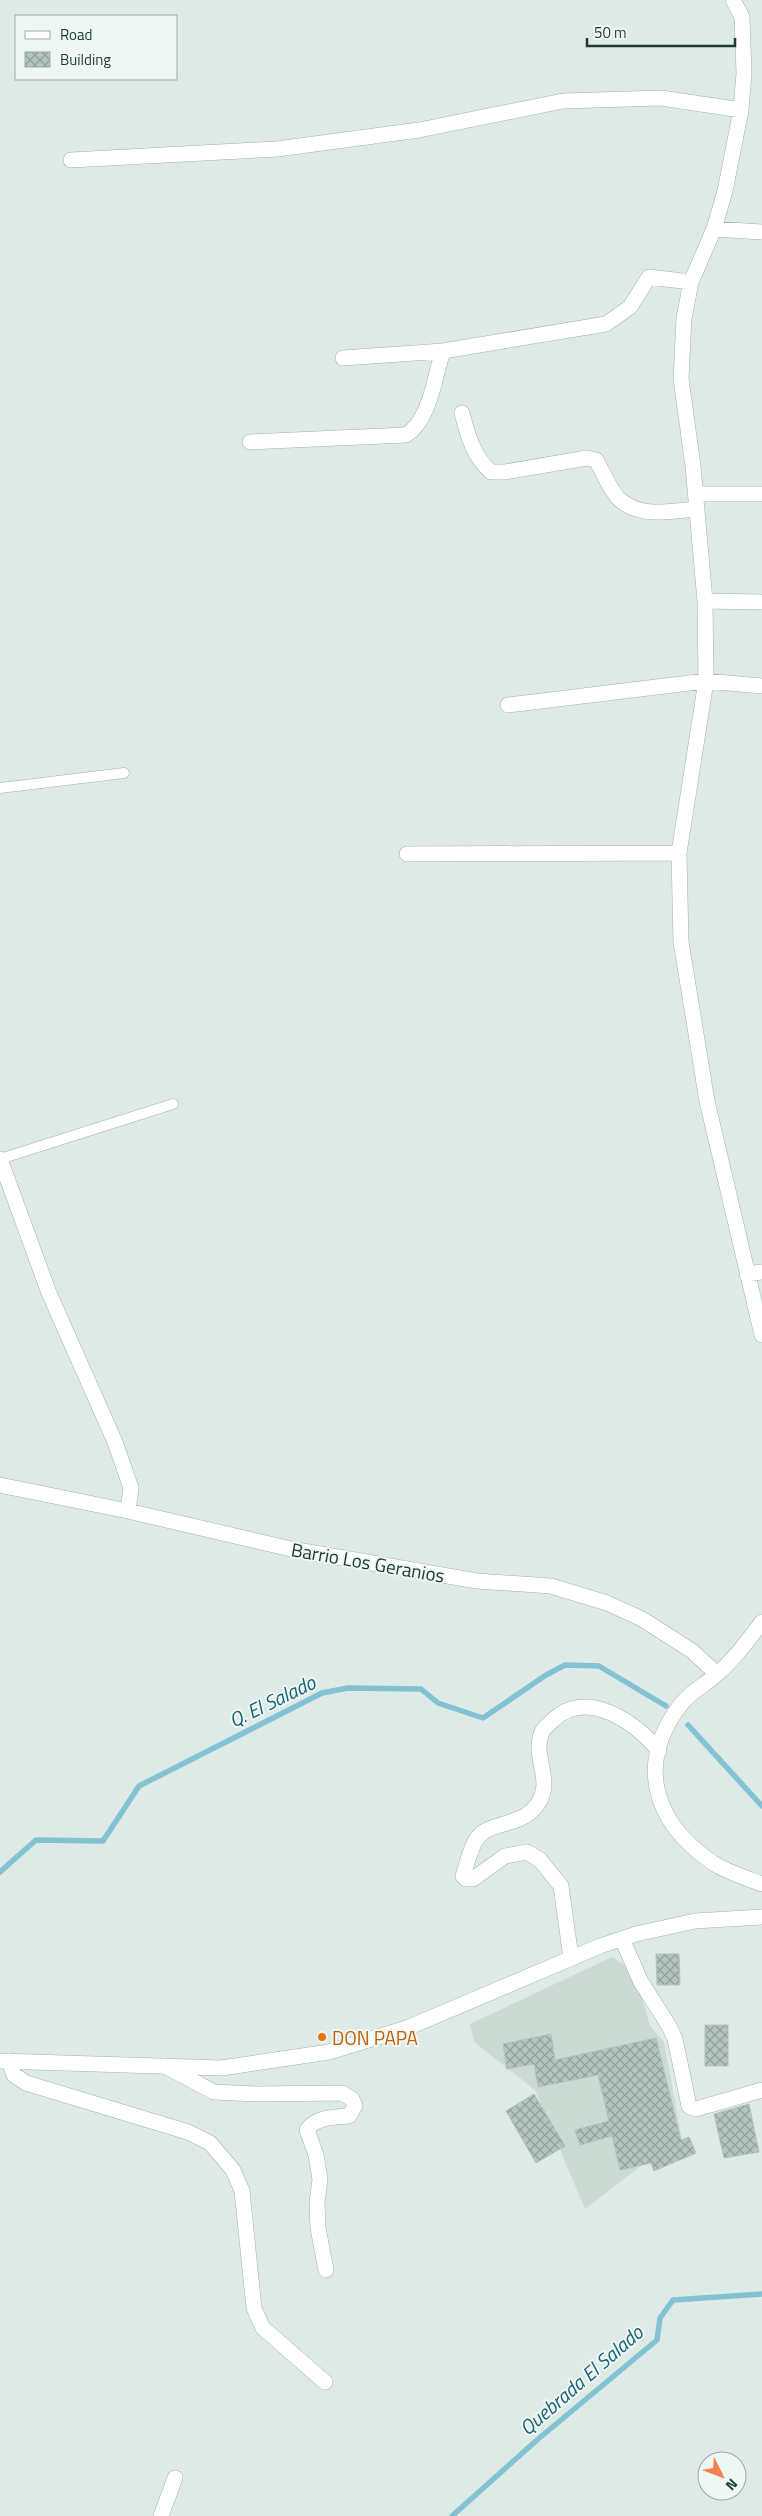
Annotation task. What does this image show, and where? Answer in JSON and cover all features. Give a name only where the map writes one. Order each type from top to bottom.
[{"type":"street","points":[[733,0],[742,17],[744,73],[741,110],[725,191],[714,229],[691,282],[684,318],[681,379],[706,601],[706,681],[679,853],[681,942],[706,1101],[762,1335]]},
{"type":"street","points":[[71,160],[276,149],[419,130],[563,101],[661,98],[741,110]]},
{"type":"street","points":[[714,229],[762,232]]},
{"type":"street","points":[[343,358],[443,351],[606,324],[630,307],[649,277],[691,282]]},
{"type":"street","points":[[250,442],[406,435],[414,430],[421,419],[443,351]]},
{"type":"street","points":[[462,413],[469,438],[480,462],[491,472],[505,472],[587,458],[596,460],[618,497],[632,508],[648,512],[696,502],[762,494]]},
{"type":"street","points":[[706,601],[762,602]]},
{"type":"street","points":[[508,705],[706,681],[762,686]]},
{"type":"street","points":[[407,854],[679,853]]},
{"type":"street","points":[[0,1159],[49,1292],[115,1442],[131,1488],[128,1511]]},
{"type":"street","points":[[746,1274],[762,1272]]},
{"type":"street","name":"Barrio Los Geranios","points":[[0,1485],[128,1511],[301,1551],[477,1581],[551,1586],[607,1603],[642,1619],[685,1646],[717,1674]]},
{"type":"street","points":[[762,1622],[733,1659],[683,1702],[669,1724],[658,1751],[656,1772],[657,1793],[664,1813],[694,1849],[715,1864],[762,1884]]},
{"type":"street","points":[[570,1958],[561,1886],[540,1860],[527,1852],[505,1856],[473,1879],[466,1879],[463,1876],[469,1858],[478,1837],[489,1829],[517,1822],[534,1809],[544,1796],[544,1774],[539,1748],[542,1731],[561,1712],[589,1706],[615,1714],[645,1734],[658,1751]]},
{"type":"street","points":[[5,2061],[221,2068],[329,2052],[407,2028],[570,1958],[622,1939],[695,1921],[762,1917]]},
{"type":"street","points":[[622,1939],[641,1982],[669,2026],[675,2039],[689,2106],[696,2109],[762,2090]]},
{"type":"street","points":[[5,2061],[14,2075],[26,2083],[188,2132],[210,2143],[233,2170],[242,2191],[254,2308],[263,2328],[324,2382]]},
{"type":"street","points":[[165,2066],[214,2092],[257,2094],[342,2093],[352,2099],[355,2106],[349,2116],[322,2119],[310,2125],[307,2130],[316,2155],[320,2179],[316,2203],[318,2228],[326,2270]]},
{"type":"street","points":[[161,2516],[175,2478]]},
{"type":"lane","points":[[0,788],[124,773]]},
{"type":"lane","points":[[0,1159],[173,1104]]},
{"type":"shaded area","points":[[612,1957],[635,1972],[650,2026],[664,2042],[681,2135],[654,2147],[641,2166],[585,2209],[535,2090],[474,2042],[470,2024]]},
{"type":"building","points":[[656,1954],[679,1954],[680,1985],[657,1985]]},
{"type":"building","points":[[705,2025],[728,2025],[728,2066],[705,2066]]},
{"type":"building","points":[[551,2034],[555,2060],[656,2038],[681,2140],[689,2137],[696,2153],[654,2171],[651,2163],[620,2170],[612,2136],[580,2145],[575,2130],[609,2121],[598,2075],[538,2087],[534,2064],[507,2069],[503,2044]]},
{"type":"building","points":[[534,2094],[565,2146],[536,2163],[506,2111]]},
{"type":"building","points":[[749,2104],[759,2152],[724,2158],[714,2114]]},
{"type":"waterway","name":"Q. El Salado","points":[[0,1872],[36,1840],[103,1841],[139,1786],[322,1693],[348,1688],[421,1689],[438,1703],[483,1718],[546,1675],[565,1665],[599,1666],[666,1706]]},
{"type":"waterway","name":"Quebrada El Salado","points":[[688,1725],[762,1806]]},
{"type":"waterway","name":"Quebrada El Salado","points":[[452,2516],[537,2440],[657,2340],[660,2318],[673,2300],[762,2294]]},
{"type":"place","name":"DON PAPA","points":[[322,2037]]}]
